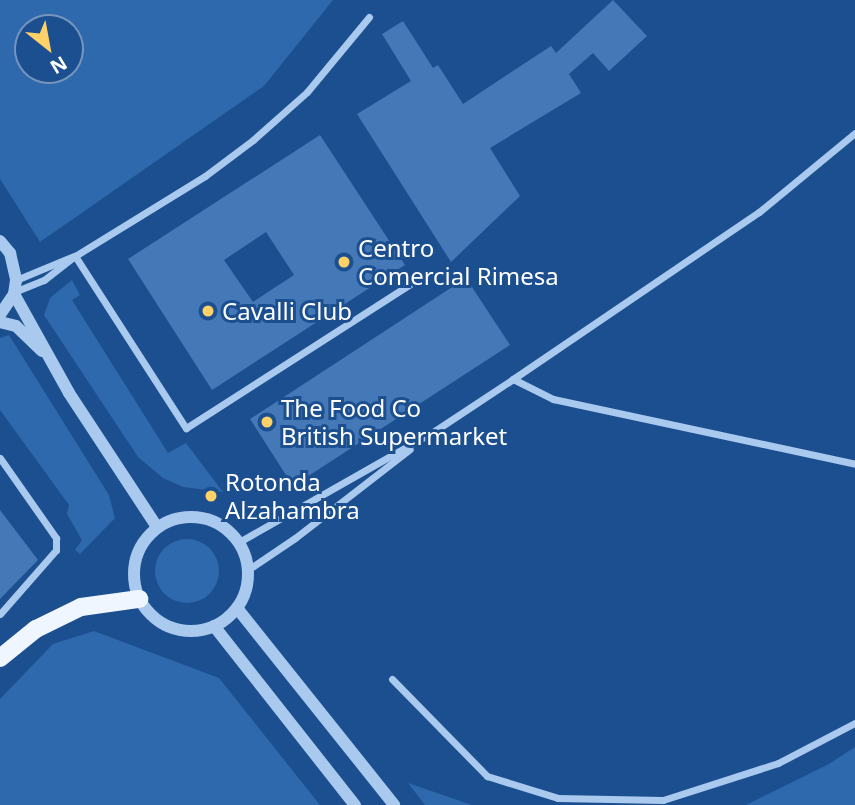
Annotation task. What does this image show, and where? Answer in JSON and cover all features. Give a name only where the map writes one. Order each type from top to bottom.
[{"type":"main road","points":[[0,658],[36,629],[81,607],[139,598]]},
{"type":"street","points":[[0,315],[15,289],[60,265],[205,176],[253,140],[307,92],[369,16]]},
{"type":"street","points":[[239,542],[433,432],[758,212],[855,134]]},
{"type":"street","points":[[0,241],[10,253],[15,289],[47,356],[157,527]]},
{"type":"street","points":[[75,256],[187,428],[426,274]]},
{"type":"street","points":[[0,322],[16,326],[47,356]]},
{"type":"street","points":[[513,379],[553,399],[855,464]]},
{"type":"street","points":[[249,569],[295,538],[433,432]]},
{"type":"street","points":[[0,458],[56,538],[56,550],[0,614]]},
{"type":"street","points":[[192,516],[227,528],[239,542],[249,569],[244,596],[237,608],[214,626],[192,631],[152,616],[139,598],[134,568],[138,552],[157,527],[174,519],[192,516]]},
{"type":"street","points":[[237,608],[394,805]]},
{"type":"street","points":[[214,626],[355,805]]},
{"type":"street","points":[[392,679],[487,776],[558,798],[663,800],[778,763],[855,723]]},
{"type":"shaded area","points":[[0,0],[333,0],[264,86],[40,242],[0,179]]},
{"type":"shaded area","points":[[72,280],[80,295],[72,300],[168,453],[186,443],[223,492],[183,487],[163,478],[138,457],[44,315],[50,298]]},
{"type":"shaded area","points":[[9,335],[109,495],[115,518],[80,554],[75,550],[82,540],[67,514],[69,505],[0,410],[0,338]]},
{"type":"shaded area","points":[[181,539],[193,539],[210,548],[217,559],[217,583],[210,594],[193,603],[181,603],[169,598],[160,589],[155,577],[155,565],[160,553],[169,544]]},
{"type":"shaded area","points":[[94,631],[219,678],[320,805],[0,805],[0,699],[53,644]]},
{"type":"shaded area","points":[[855,747],[855,805],[746,805],[829,764]]},
{"type":"shaded area","points":[[408,783],[472,805],[425,805]]},
{"type":"building","points":[[613,0],[647,36],[609,71],[593,53],[569,74],[581,93],[490,148],[520,196],[451,262],[357,114],[411,81],[382,34],[403,21],[433,68],[438,65],[463,104],[551,46],[556,53]]},
{"type":"building","name":"Centro Comercial Rimesa","points":[[320,135],[405,265],[212,390],[128,259]],"holes":[[[266,232],[294,275],[253,302],[224,260]]]},
{"type":"building","points":[[466,278],[510,345],[293,486],[250,419]]},
{"type":"building","points":[[0,510],[38,560],[0,599]]},
{"type":"place","name":"Centro Comercial Rimesa","points":[[344,262]]},
{"type":"place","name":"Cavalli Club","points":[[208,311]]},
{"type":"place","name":"The Food Co British Supermarket","points":[[267,422]]},
{"type":"place","name":"Rotonda Alzahambra","points":[[211,496]]}]
